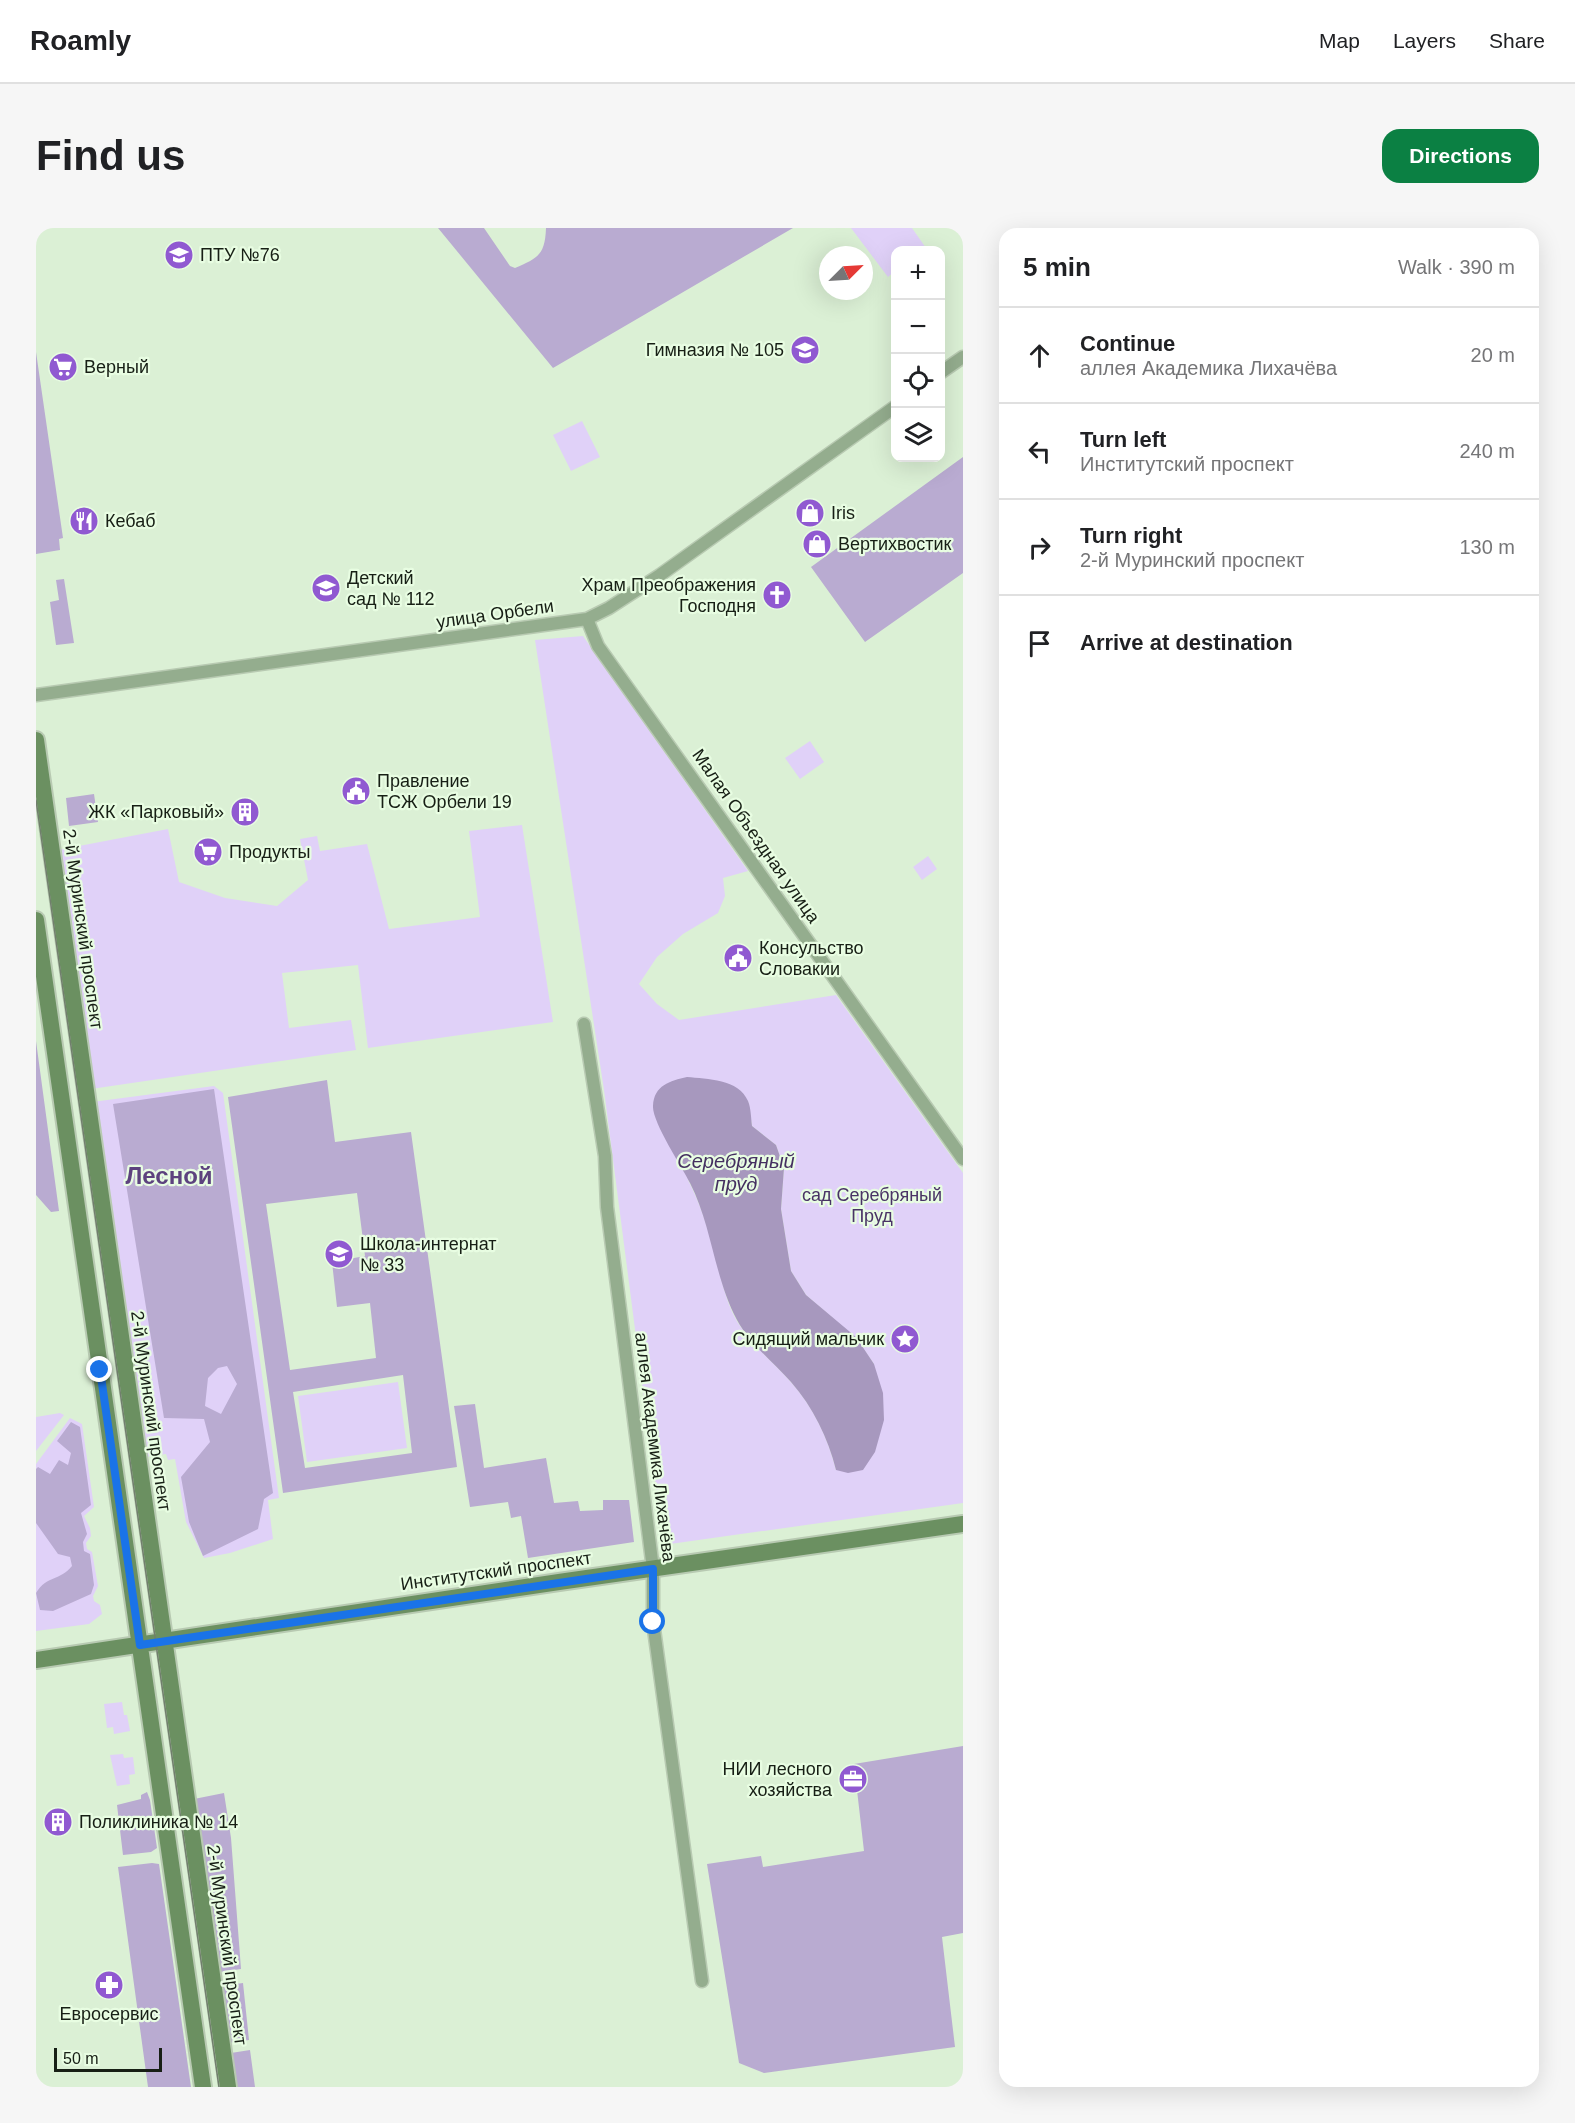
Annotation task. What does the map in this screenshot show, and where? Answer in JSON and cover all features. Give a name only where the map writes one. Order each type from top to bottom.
[{"type":"main road","name":"2-й Муринский проспект","points":[[36,740],[228,2087]]},
{"type":"main road","points":[[36,920],[203,2087]]},
{"type":"main road","name":"Институтский проспект","points":[[36,1660],[963,1524]]},
{"type":"street","points":[[945,370],[963,357]]},
{"type":"street","name":"улица Орбели","points":[[36,695],[587,619],[609,608],[660,575],[893,408]]},
{"type":"street","name":"Малая Объездная улица","points":[[587,619],[598,646],[963,1160]]},
{"type":"street","name":"аллея Академика Лихачёва","points":[[584,1024],[604,1156],[606,1207],[653,1569],[653,1622],[702,1981]]},
{"type":"green space","points":[[851,228],[912,228],[925,246],[891,246],[891,274],[888,277],[873,257],[873,246],[865,246]]},
{"type":"green space","points":[[582,421],[600,457],[571,471],[553,435]]},
{"type":"green space","name":"сад Серебряный Пруд","points":[[583,636],[748,871],[723,878],[725,896],[718,913],[683,934],[657,957],[639,984],[657,1004],[679,1020],[836,995],[963,1173],[963,1503],[663,1545],[604,1090],[535,640]],"holes":[[[748,1101],[752,1126],[776,1145],[784,1168],[781,1209],[791,1271],[806,1295],[856,1338],[874,1364],[836,1470],[824,1434],[806,1401],[750,1339],[730,1308],[704,1218],[688,1180]]]},
{"type":"green space","points":[[810,741],[824,762],[800,779],[785,758]]},
{"type":"green space","points":[[522,825],[553,1022],[368,1048],[358,965],[282,973],[289,1028],[351,1020],[356,1050],[91,1089],[58,850],[168,829],[179,882],[225,898],[277,906],[308,880],[300,839],[317,836],[320,851],[367,844],[389,929],[480,917],[469,831]]},
{"type":"green space","points":[[928,856],[937,869],[922,880],[913,867]]},
{"type":"green space","points":[[214,1086],[223,1093],[279,1498],[268,1500],[273,1539],[230,1553],[204,1558],[186,1522],[175,1459],[168,1460],[166,1454],[145,1457],[92,1102]]},
{"type":"green space","points":[[398,1382],[407,1448],[307,1462],[298,1396]]},
{"type":"green space","points":[[60,1413],[64,1415],[36,1451],[36,1417]]},
{"type":"green space","points":[[70,1418],[82,1424],[94,1507],[84,1516],[91,1536],[86,1543],[87,1549],[92,1552],[98,1586],[93,1596],[94,1601],[100,1605],[102,1614],[89,1624],[36,1631],[36,1464]]},
{"type":"green space","points":[[122,1702],[130,1731],[114,1734],[113,1727],[107,1728],[104,1704]]},
{"type":"green space","points":[[123,1754],[124,1758],[133,1757],[135,1774],[129,1775],[130,1784],[117,1786],[110,1755]]},
{"type":"shaded area","points":[[438,228],[484,228],[510,266],[515,268],[539,254],[544,244],[546,228],[793,228],[553,368]]},
{"type":"shaded area","points":[[36,352],[63,538],[59,539],[60,550],[36,554]]},
{"type":"shaded area","points":[[963,457],[963,573],[865,642],[811,567]]},
{"type":"shaded area","points":[[64,579],[74,643],[56,645],[50,602],[59,600],[56,580]]},
{"type":"shaded area","points":[[94,794],[98,822],[69,826],[66,798]]},
{"type":"shaded area","points":[[36,1041],[59,1211],[51,1212],[36,1195]]},
{"type":"shaded area","points":[[327,1080],[335,1142],[411,1132],[457,1467],[283,1493],[228,1097]],"holes":[[[357,1193],[365,1256],[332,1262],[337,1307],[370,1303],[376,1358],[290,1370],[266,1204]],[[403,1375],[412,1453],[305,1468],[293,1392]]]},
{"type":"shaded area","points":[[214,1089],[273,1493],[264,1499],[258,1529],[203,1556],[189,1522],[181,1477],[210,1442],[204,1419],[164,1418],[113,1104]],"holes":[[[227,1366],[237,1384],[221,1414],[205,1406],[208,1378],[218,1368]]]},
{"type":"shaded area","points":[[475,1404],[484,1468],[546,1458],[554,1503],[578,1501],[580,1511],[603,1510],[603,1500],[629,1500],[634,1542],[528,1558],[521,1516],[511,1518],[508,1502],[470,1507],[454,1406]]},
{"type":"shaded area","points":[[71,1422],[80,1427],[91,1505],[81,1513],[87,1534],[83,1542],[84,1551],[90,1554],[94,1585],[91,1594],[53,1611],[40,1610],[36,1593],[40,1587],[72,1566],[70,1557],[58,1554],[36,1523],[36,1469],[38,1467],[50,1474],[59,1460],[68,1465],[71,1453],[57,1441]]},
{"type":"shaded area","points":[[963,1746],[963,1933],[942,1937],[955,2047],[764,2073],[739,2063],[707,1864],[761,1856],[763,1867],[864,1851],[854,1764]]},
{"type":"shaded area","points":[[147,1792],[157,1848],[151,1852],[123,1855],[117,1805],[141,1799],[141,1795]]},
{"type":"shaded area","points":[[224,1793],[231,1838],[241,1969],[219,1972],[194,1799]]},
{"type":"shaded area","points":[[159,1864],[191,2087],[148,2087],[118,1867]]},
{"type":"shaded area","points":[[243,1983],[249,2040],[229,2043],[221,1986]]},
{"type":"shaded area","points":[[250,2050],[255,2087],[235,2087],[231,2053]]},
{"type":"water","name":"Серебряный пруд","points":[[687,1077],[704,1078],[737,1088],[748,1101],[752,1126],[776,1145],[784,1168],[781,1209],[791,1271],[806,1295],[856,1337],[874,1364],[883,1393],[884,1420],[875,1452],[863,1470],[848,1473],[836,1470],[829,1446],[813,1412],[791,1382],[748,1337],[729,1304],[697,1199],[654,1113],[656,1093],[669,1082]]},
{"type":"tram line","points":[[36,800],[219,2087]]},
{"type":"place","name":"ПТУ №76","points":[[179,255]]},
{"type":"place","name":"Гимназия № 105","points":[[805,350]]},
{"type":"place","name":"Верный","points":[[63,367]]},
{"type":"place","name":"Iris","points":[[810,513]]},
{"type":"place","name":"Кебаб","points":[[84,521]]},
{"type":"place","name":"Вертихвостик","points":[[817,544]]},
{"type":"place","name":"Детский сад № 112","points":[[326,588]]},
{"type":"place","name":"Храм Преображения Господня","points":[[777,595]]},
{"type":"place","name":"Правление ТСЖ Орбели 19","points":[[356,791]]},
{"type":"place","name":"ЖК «Парковый»","points":[[245,812]]},
{"type":"place","name":"Продукты","points":[[208,852]]},
{"type":"place","name":"Консульство Словакии","points":[[738,958]]},
{"type":"place","name":"Школа-интернат № 33","points":[[339,1254]]},
{"type":"place","name":"Сидящий мальчик","points":[[905,1339]]},
{"type":"place","name":"НИИ лесного хозяйства","points":[[853,1779]]},
{"type":"place","name":"Поликлиника № 14","points":[[58,1822]]},
{"type":"place","name":"Евросервис","points":[[109,1985]]},
{"type":"district","name":"Лесной","points":[[169,1176]]},
{"type":"route","points":[[100,1370],[140,1645],[559,1581],[653,1569],[653,1622]]}]
